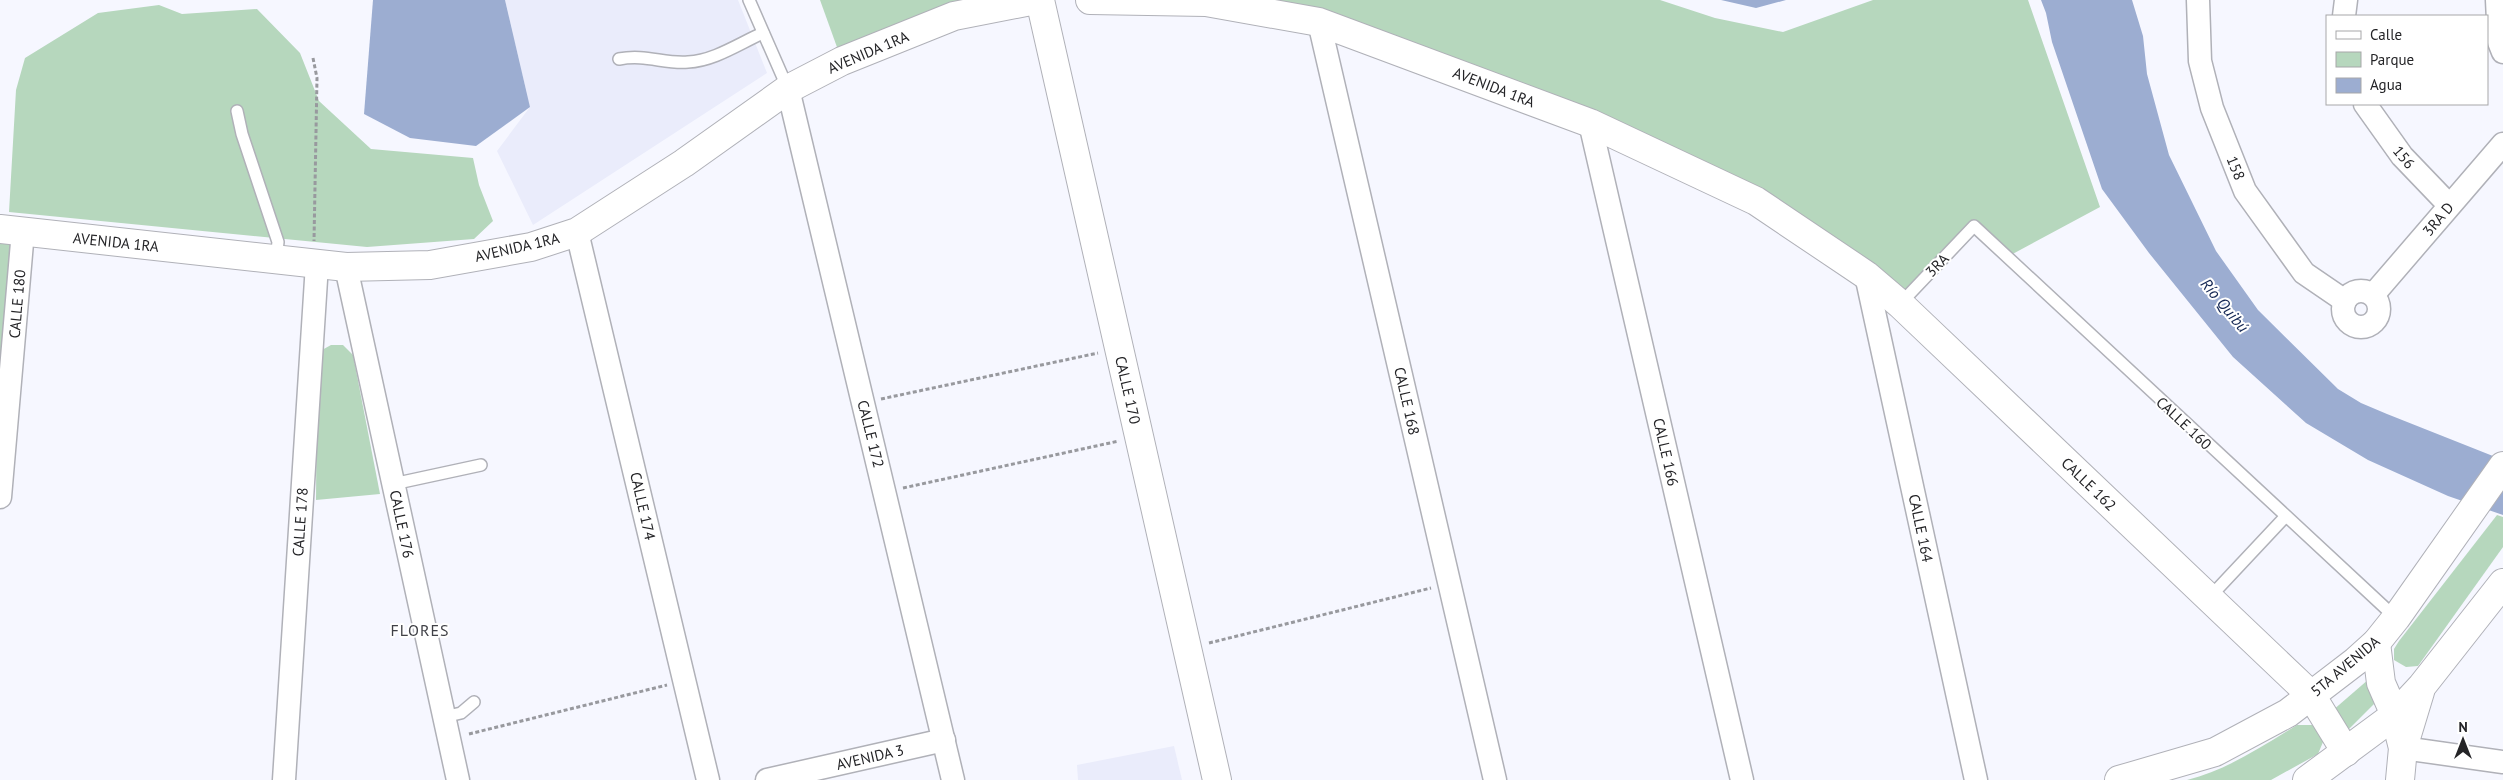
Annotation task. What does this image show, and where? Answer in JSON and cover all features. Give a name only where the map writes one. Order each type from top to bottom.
[{"type":"main road","name":"AVENIDA 1RA","points":[[12,230],[346,268],[430,265],[530,247],[577,232],[684,163],[788,89],[842,61],[954,16],[1036,0]]},
{"type":"main road","name":"CALLE 170","points":[[1040,0],[1217,780]]},
{"type":"main road","name":"AVENIDA 1RA","points":[[1090,0],[1206,2],[1319,22],[1590,123],[1756,200],[1866,275]]},
{"type":"main road","name":"CALLE 162","points":[[1866,275],[1900,304],[2311,695],[2346,752]]},
{"type":"main road","name":"5TA AVENIDA","points":[[2119,780],[2215,752],[2288,713],[2376,643],[2396,618],[2503,466]]},
{"type":"main road","points":[[2307,780],[2394,715],[2422,686],[2503,583]]},
{"type":"main road","points":[[2376,643],[2381,683],[2394,715],[2403,748]]},
{"type":"main road","points":[[2400,780],[2403,748],[2422,686]]},
{"type":"street","name":"158","points":[[2198,0],[2200,61],[2212,108],[2246,192],[2304,273],[2345,300]]},
{"type":"street","points":[[2344,15],[2346,0]]},
{"type":"street","points":[[2497,0],[2499,42],[2503,52]]},
{"type":"street","name":"CALLE 168","points":[[1319,22],[1495,780]]},
{"type":"street","name":"CALLE 172","points":[[788,89],[953,780]]},
{"type":"street","name":"156","points":[[2366,105],[2402,156],[2449,206]]},
{"type":"street","name":"CALLE 166","points":[[1590,123],[1742,780]]},
{"type":"street","name":"3RA D","points":[[2374,295],[2503,144]]},
{"type":"street","name":"CALLE 180","points":[[0,497],[12,230]]},
{"type":"street","name":"CALLE 174","points":[[577,232],[708,780]]},
{"type":"street","name":"CALLE 178","points":[[284,780],[316,264]]},
{"type":"street","name":"CALLE 176","points":[[346,268],[458,780]]},
{"type":"street","name":"CALLE 164","points":[[1866,275],[1976,780]]},
{"type":"street","points":[[2363,290],[2374,295],[2380,305],[2379,317],[2371,326],[2359,328],[2348,323],[2343,312],[2345,300],[2352,293],[2363,290]]},
{"type":"street","name":"AVENIDA 3","points":[[767,780],[944,740]]},
{"type":"street","points":[[2403,748],[2503,762]]},
{"type":"lane","points":[[748,0],[788,89]]},
{"type":"lane","points":[[619,59],[636,56],[687,62],[707,58],[763,33]]},
{"type":"lane","points":[[237,111],[242,134],[278,242],[276,259]]},
{"type":"lane","name":"3RA","points":[[1900,304],[1974,226]]},
{"type":"lane","name":"CALLE 160","points":[[1974,226],[2285,517],[2396,618]]},
{"type":"lane","points":[[393,484],[481,465]]},
{"type":"lane","points":[[2209,598],[2285,517]]},
{"type":"lane","points":[[444,717],[460,713],[474,702]]},
{"type":"path","points":[[313,58],[317,78],[316,264]]},
{"type":"path","points":[[864,403],[1119,349]]},
{"type":"path","points":[[885,492],[1139,437]]},
{"type":"path","points":[[1187,648],[1449,583]]},
{"type":"path","points":[[449,739],[684,681]]},
{"type":"shaded area","points":[[505,0],[738,0],[767,73],[533,225],[497,151],[530,107]]},
{"type":"shaded area","points":[[1174,746],[1182,780],[1078,780],[1077,765]]},
{"type":"green space","points":[[820,0],[1036,0],[842,61]]},
{"type":"green space","points":[[1090,0],[1660,0],[1715,18],[1783,32],[1873,0],[2028,0],[2100,207],[2007,257],[1974,227],[1900,304],[1756,201],[1319,22]]},
{"type":"green space","points":[[159,5],[182,14],[257,9],[300,53],[319,101],[371,149],[473,158],[479,185],[493,221],[474,239],[367,247],[9,212],[16,90],[25,58],[98,13]]},
{"type":"green space","points":[[0,229],[23,231],[0,433]]},
{"type":"green space","points":[[331,345],[343,345],[353,355],[380,494],[316,500],[317,365],[322,350]]},
{"type":"green space","points":[[2497,515],[2503,517],[2503,547],[2418,666],[2406,667],[2394,660],[2394,649],[2399,641]]},
{"type":"green space","points":[[2369,679],[2374,704],[2348,730],[2332,711]]},
{"type":"green space","points":[[2297,725],[2312,725],[2322,732],[2323,742],[2318,754],[2271,780],[2187,780],[2230,764]]},
{"type":"water","points":[[373,0],[505,0],[530,107],[476,146],[410,138],[364,114]]},
{"type":"water","points":[[1721,0],[1786,0],[1756,8]]},
{"type":"water","name":"Río Quibú","points":[[2041,0],[2132,0],[2143,36],[2147,74],[2169,155],[2216,251],[2258,310],[2338,389],[2361,403],[2503,460],[2503,515],[2448,496],[2368,460],[2306,423],[2233,357],[2149,253],[2102,189],[2052,42],[2046,13]]},
{"type":"district","name":"FLORES","points":[[420,630]]}]
